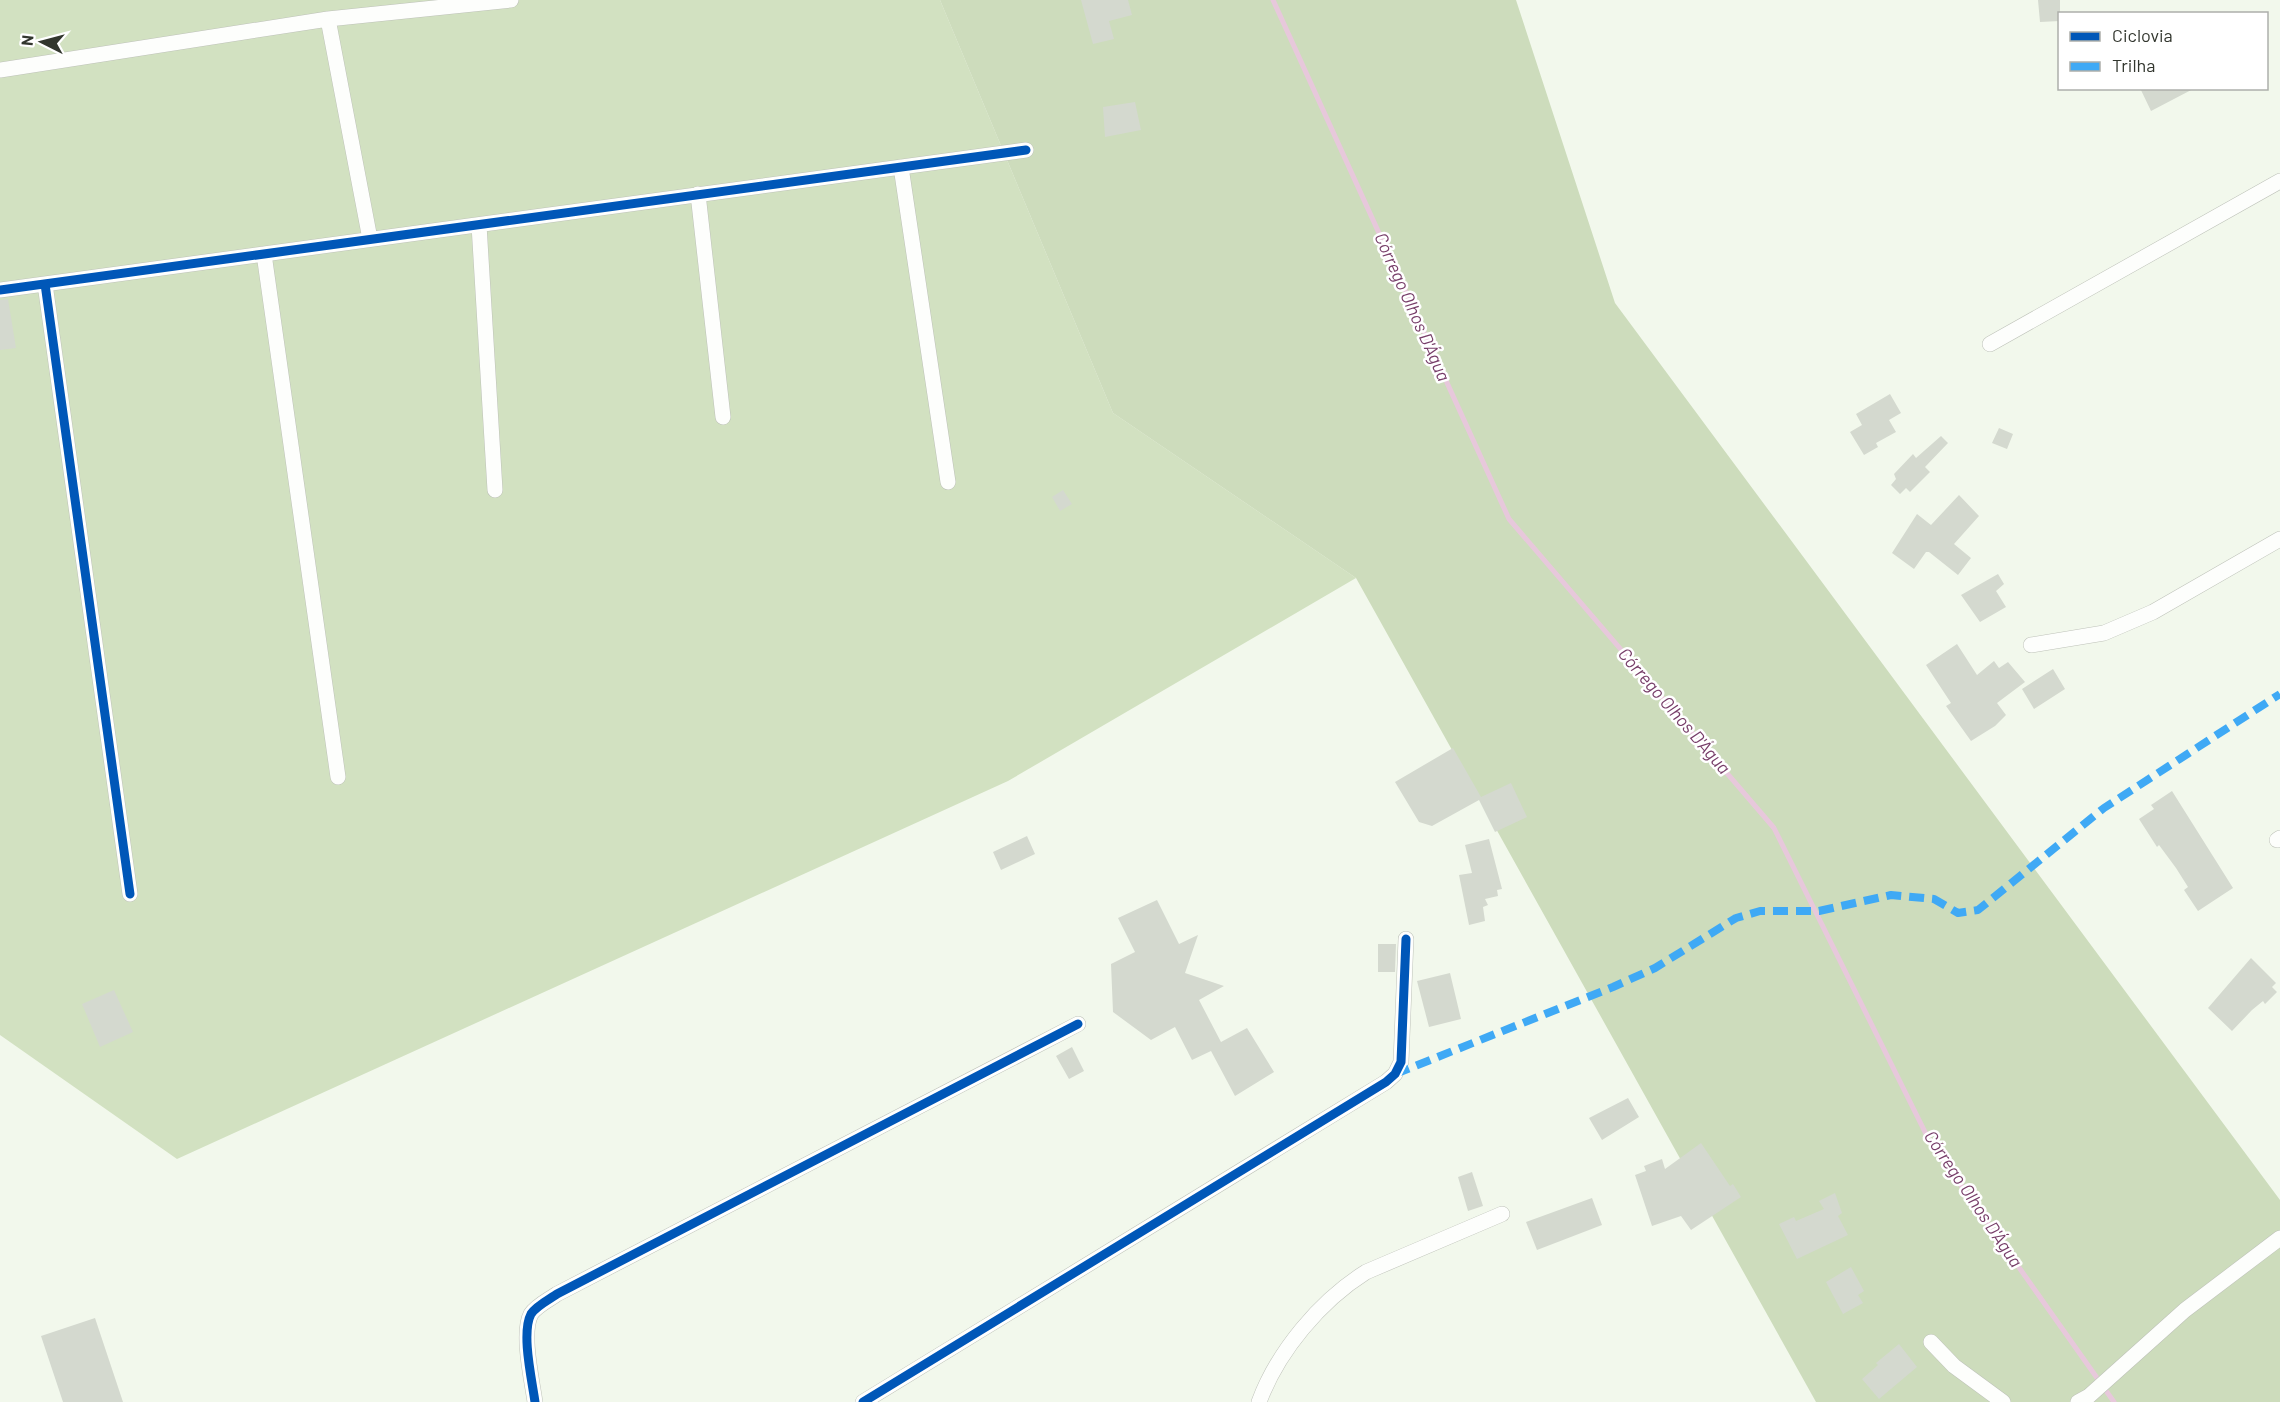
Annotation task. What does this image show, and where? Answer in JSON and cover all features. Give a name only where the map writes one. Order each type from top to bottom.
[{"type":"street","points":[[0,70],[328,20],[511,0]]},
{"type":"street","points":[[328,20],[370,239]]},
{"type":"street","points":[[0,290],[1026,150]]},
{"type":"street","points":[[901,167],[948,482]]},
{"type":"street","points":[[1990,344],[2280,182]]},
{"type":"street","points":[[698,194],[723,417]]},
{"type":"street","points":[[480,225],[495,490]]},
{"type":"street","points":[[264,254],[338,777]]},
{"type":"street","points":[[45,284],[130,894]]},
{"type":"street","points":[[2031,645],[2104,633],[2153,612],[2280,539]]},
{"type":"street","points":[[864,1402],[1386,1082],[1395,1074],[1401,1062],[1406,939]]},
{"type":"street","points":[[535,1402],[528,1349],[528,1325],[532,1312],[557,1294],[1078,1024]]},
{"type":"street","points":[[1259,1402],[1273,1373],[1293,1343],[1328,1302],[1348,1284],[1366,1272],[1502,1215]]},
{"type":"street","points":[[2078,1402],[2090,1396],[2185,1310],[2280,1238]]},
{"type":"street","points":[[1930,1341],[1954,1366],[2003,1402]]},
{"type":"green space","points":[[0,0],[940,0],[1113,413],[1356,578],[1008,781],[177,1159],[0,1035]]},
{"type":"green space","points":[[940,0],[1516,0],[1615,303],[2280,1200],[2280,1402],[1816,1402],[1356,578],[1113,413]]},
{"type":"building","points":[[1081,0],[1128,0],[1132,15],[1109,21],[1114,39],[1093,44]]},
{"type":"building","points":[[2038,0],[2060,0],[2058,21],[2040,22]]},
{"type":"building","points":[[2141,90],[2191,90],[2151,111]]},
{"type":"building","points":[[1135,102],[1141,130],[1105,137],[1103,107]]},
{"type":"building","points":[[8,299],[16,348],[0,350],[0,300]]},
{"type":"building","points":[[1890,394],[1901,413],[1889,420],[1896,432],[1876,443],[1878,447],[1864,455],[1850,432],[1862,425],[1856,414]]},
{"type":"building","points":[[1999,428],[2013,434],[2007,449],[1992,443]]},
{"type":"building","points":[[1941,436],[1948,443],[1925,467],[1930,472],[1910,492],[1906,488],[1900,494],[1891,485],[1896,479],[1894,474],[1913,454],[1916,458]]},
{"type":"building","points":[[1063,490],[1072,504],[1060,511],[1052,497]]},
{"type":"building","points":[[1959,495],[1979,516],[1954,544],[1971,558],[1958,575],[1929,552],[1926,552],[1914,569],[1892,553],[1917,514],[1931,525]]},
{"type":"building","points":[[1998,574],[2004,584],[1996,591],[2006,607],[1980,622],[1961,595]]},
{"type":"building","points":[[1957,644],[1977,675],[1994,661],[1999,668],[2008,662],[2025,682],[1997,703],[2006,715],[1995,726],[1971,741],[1946,706],[1951,703],[1926,665]]},
{"type":"building","points":[[2053,669],[2065,689],[2034,709],[2022,689]]},
{"type":"building","points":[[1453,748],[1481,797],[1511,783],[1527,817],[1495,832],[1479,800],[1432,826],[1419,822],[1395,782]]},
{"type":"building","points":[[2172,791],[2233,888],[2198,911],[2184,890],[2188,887],[2176,868],[2159,845],[2157,847],[2139,819],[2154,809],[2151,805]]},
{"type":"building","points":[[1027,836],[1035,854],[1001,870],[993,852]]},
{"type":"building","points":[[1489,839],[1502,889],[1497,890],[1498,896],[1485,899],[1488,905],[1483,907],[1485,921],[1469,925],[1459,875],[1472,873],[1465,845]]},
{"type":"building","points":[[1157,900],[1179,944],[1198,935],[1185,973],[1224,986],[1199,1000],[1221,1042],[1247,1028],[1274,1072],[1235,1096],[1211,1051],[1192,1060],[1175,1027],[1151,1040],[1113,1012],[1111,964],[1135,952],[1118,918]]},
{"type":"building","points":[[1378,944],[1396,944],[1395,972],[1378,972]]},
{"type":"building","points":[[2251,958],[2276,983],[2272,987],[2277,992],[2265,1004],[2263,1001],[2252,1010],[2232,1031],[2208,1008]]},
{"type":"building","points":[[1450,973],[1461,1019],[1429,1027],[1417,981]]},
{"type":"building","points":[[114,990],[133,1032],[100,1047],[82,1004]]},
{"type":"building","points":[[1072,1047],[1084,1071],[1069,1079],[1056,1056]]},
{"type":"building","points":[[1628,1098],[1639,1117],[1602,1140],[1589,1118]]},
{"type":"building","points":[[1701,1143],[1730,1186],[1733,1184],[1741,1197],[1691,1230],[1681,1216],[1652,1226],[1635,1175],[1646,1171],[1644,1166],[1662,1159],[1665,1169]]},
{"type":"building","points":[[1472,1172],[1483,1206],[1468,1211],[1458,1177]]},
{"type":"building","points":[[1835,1193],[1842,1213],[1838,1216],[1848,1235],[1797,1259],[1779,1224],[1794,1217],[1796,1221],[1824,1209],[1819,1201]]},
{"type":"building","points":[[1592,1198],[1602,1225],[1537,1250],[1526,1222]]},
{"type":"building","points":[[1851,1267],[1864,1291],[1858,1295],[1863,1303],[1843,1314],[1826,1282]]},
{"type":"building","points":[[95,1318],[123,1402],[63,1402],[41,1336]]},
{"type":"building","points":[[1899,1344],[1917,1367],[1879,1399],[1862,1379],[1878,1365],[1876,1363]]},
{"type":"waterway","name":"Córrego Olhos D'Água","points":[[1273,0],[1509,519],[1774,828],[1929,1140],[2114,1402]]},
{"type":"marked path","points":[[1395,1074],[1613,987],[1655,968],[1736,918],[1760,911],[1819,911],[1891,895],[1934,899],[1958,913],[1978,910],[2104,808],[2280,694]]},
{"type":"cycle path","points":[[0,290],[1026,150]]},
{"type":"cycle path","points":[[45,284],[130,894]]},
{"type":"cycle path","points":[[863,1402],[1386,1082],[1395,1074],[1401,1062],[1406,939]]},
{"type":"cycle path","points":[[535,1402],[527,1333],[531,1314],[543,1303],[1078,1024]]}]
